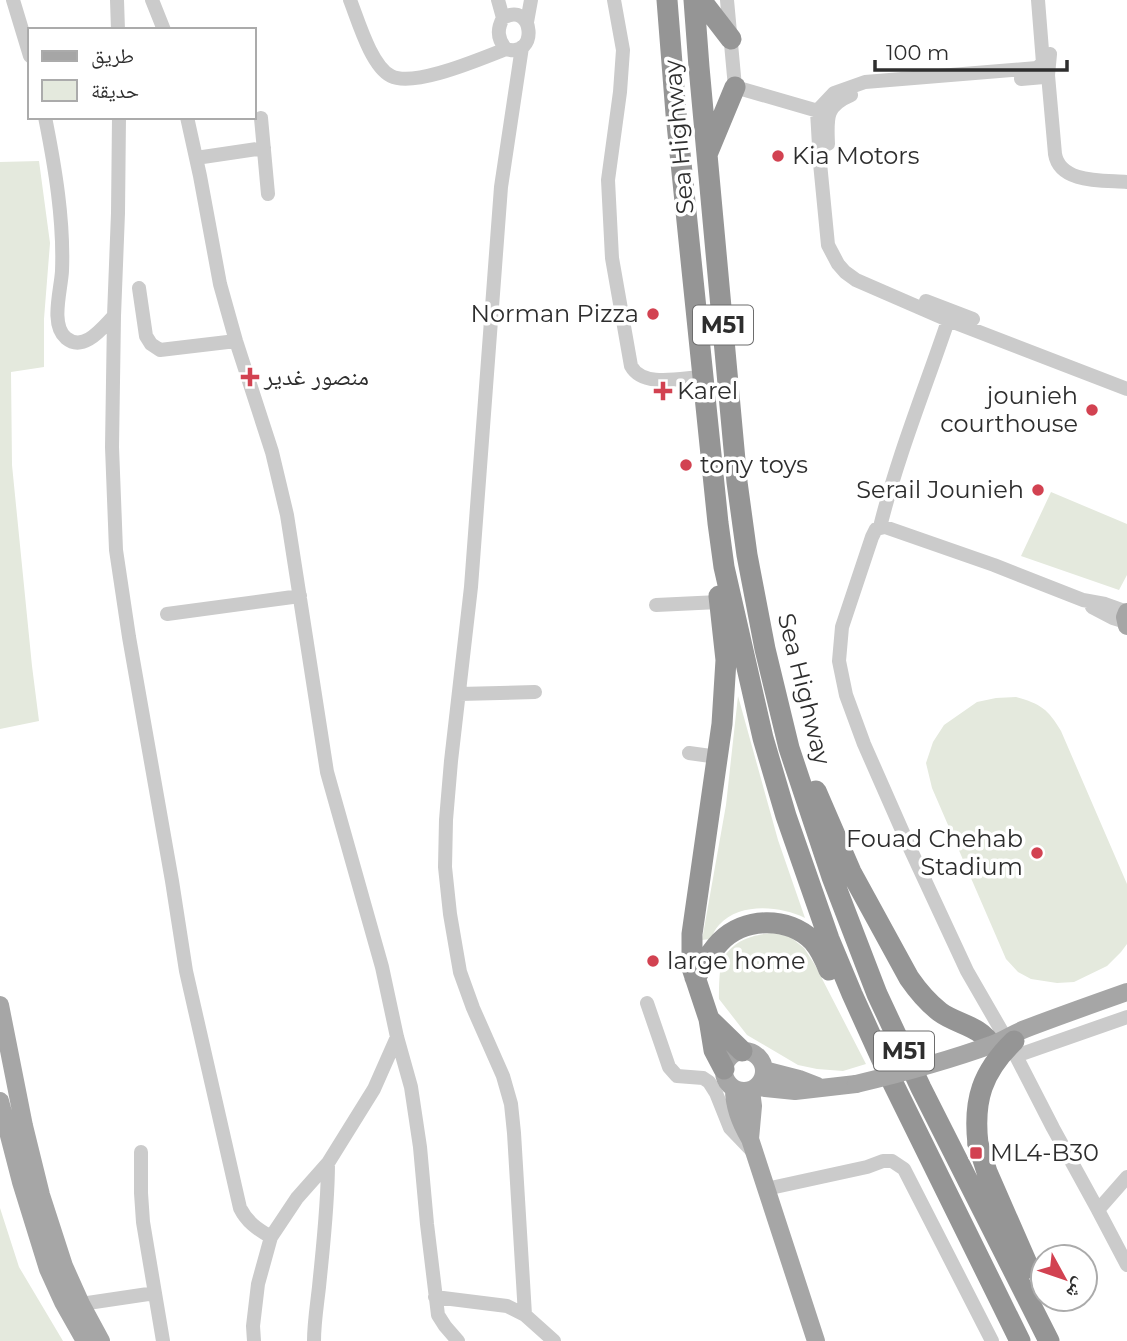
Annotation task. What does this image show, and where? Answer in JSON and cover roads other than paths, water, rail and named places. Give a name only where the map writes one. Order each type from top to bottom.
[{"type":"highway","name":"Sea Highway","points":[[667,0],[712,478],[724,567],[763,738],[786,816],[830,939],[868,1030],[1020,1341]]},
{"type":"highway","name":"Sea Highway","points":[[694,0],[737,482],[765,649],[789,748],[832,877],[877,994],[921,1088],[1049,1341]]},
{"type":"highway","points":[[701,0],[731,39]]},
{"type":"highway","points":[[708,154],[735,87]]},
{"type":"highway","points":[[724,567],[718,584],[726,660],[722,724],[691,954],[715,1050],[724,1069]]},
{"type":"highway","points":[[789,748],[809,773],[851,872],[920,994],[939,1012],[1005,1046],[981,1087],[976,1115],[978,1144],[1029,1268]]},
{"type":"highway","points":[[695,978],[720,941],[732,932],[759,923],[786,925],[813,941],[855,1025],[868,1030]]},
{"type":"highway","points":[[709,1019],[742,1051]]},
{"type":"highway","points":[[1050,1313],[1058,1341]]},
{"type":"main road","points":[[1005,1046],[1006,1037],[1127,992]]},
{"type":"main road","points":[[816,1341],[736,1104],[747,1089],[763,1077],[764,1070],[760,1059],[755,1055],[742,1051],[730,1057],[724,1069],[727,1082],[747,1089],[795,1091],[856,1084],[1005,1046],[1127,1001]]},
{"type":"main road","points":[[0,1005],[41,1195],[64,1266],[101,1341]]},
{"type":"main road","points":[[764,1070],[799,1079],[820,1088]]},
{"type":"main road","points":[[0,1101],[48,1269],[85,1341]]},
{"type":"street","points":[[13,0],[28,50]]},
{"type":"street","points":[[117,0],[118,28]]},
{"type":"street","points":[[152,0],[163,28]]},
{"type":"street","points":[[350,0],[373,55],[391,76],[410,79],[426,76],[506,49],[517,50],[522,47]]},
{"type":"street","points":[[498,0],[503,18]]},
{"type":"street","points":[[525,1315],[511,1104],[503,1076],[460,972],[445,867],[451,761],[471,587],[501,187],[522,47],[529,35],[527,22],[531,0]]},
{"type":"street","points":[[614,0],[623,50],[608,180],[610,232],[631,366],[648,379],[702,377]]},
{"type":"street","points":[[727,0],[735,87],[823,112]]},
{"type":"street","points":[[1038,0],[1044,71],[1055,154],[1059,164],[1071,174],[1080,177],[1127,181]]},
{"type":"street","points":[[823,112],[839,100],[866,90],[1044,77],[1050,54],[1046,0]]},
{"type":"street","points":[[506,49],[498,34],[503,18],[516,14],[527,22]]},
{"type":"street","points":[[823,112],[841,261],[950,316],[1081,366],[1127,389]]},
{"type":"street","points":[[261,118],[268,194]]},
{"type":"street","points":[[45,119],[62,235],[62,274],[57,321],[60,331],[74,342],[85,342],[114,316]]},
{"type":"street","points":[[119,119],[112,447],[116,550],[128,637],[186,971],[240,1208],[245,1218],[271,1237]]},
{"type":"street","points":[[187,119],[220,284],[272,452],[287,515],[327,772],[382,967],[397,1037],[405,1060],[414,1111],[438,1314],[458,1341]]},
{"type":"street","points":[[196,158],[264,148]]},
{"type":"street","points":[[139,288],[146,336],[160,350],[236,341]]},
{"type":"street","points":[[950,316],[880,527],[872,537],[842,626],[839,661],[846,695],[864,744],[967,971],[1005,1046],[1127,1265]]},
{"type":"street","points":[[1081,366],[1127,378]]},
{"type":"street","points":[[880,527],[899,531],[994,565],[1083,600],[1105,604],[1127,618]]},
{"type":"street","points":[[167,614],[300,596]]},
{"type":"street","points":[[656,606],[719,602]]},
{"type":"street","points":[[460,694],[535,692]]},
{"type":"street","points":[[689,753],[718,757]]},
{"type":"street","points":[[648,1003],[669,1068],[677,1076],[703,1078],[709,1082],[730,1128],[752,1146]]},
{"type":"street","points":[[1005,1046],[1127,1017]]},
{"type":"street","points":[[254,1341],[258,1284],[271,1237],[297,1198],[328,1163],[374,1089],[397,1037]]},
{"type":"street","points":[[141,1152],[143,1222],[163,1341]]},
{"type":"street","points":[[766,1189],[867,1167],[883,1161],[898,1164],[904,1169],[992,1341]]},
{"type":"street","points":[[314,1341],[328,1199],[328,1163]]},
{"type":"street","points":[[1098,1210],[1127,1177]]},
{"type":"street","points":[[81,1304],[155,1293]]},
{"type":"street","points":[[435,1297],[507,1306],[525,1315],[554,1341]]},
{"type":"place","name":"Kia Motors","points":[[778,156]]},
{"type":"place","name":"Norman Pizza","points":[[653,314]]},
{"type":"place","name":"منصور غدير","points":[[250,377]]},
{"type":"place","name":"Karel","points":[[663,391]]},
{"type":"place","name":"jounieh courthouse","points":[[1092,410]]},
{"type":"place","name":"tony toys","points":[[686,465]]},
{"type":"place","name":"Serail Jounieh","points":[[1038,490]]},
{"type":"place","name":"Fouad Chehab Stadium","points":[[1037,853]]},
{"type":"place","name":"large home","points":[[653,961]]},
{"type":"place","name":"ML4-B30","points":[[976,1153]]}]
